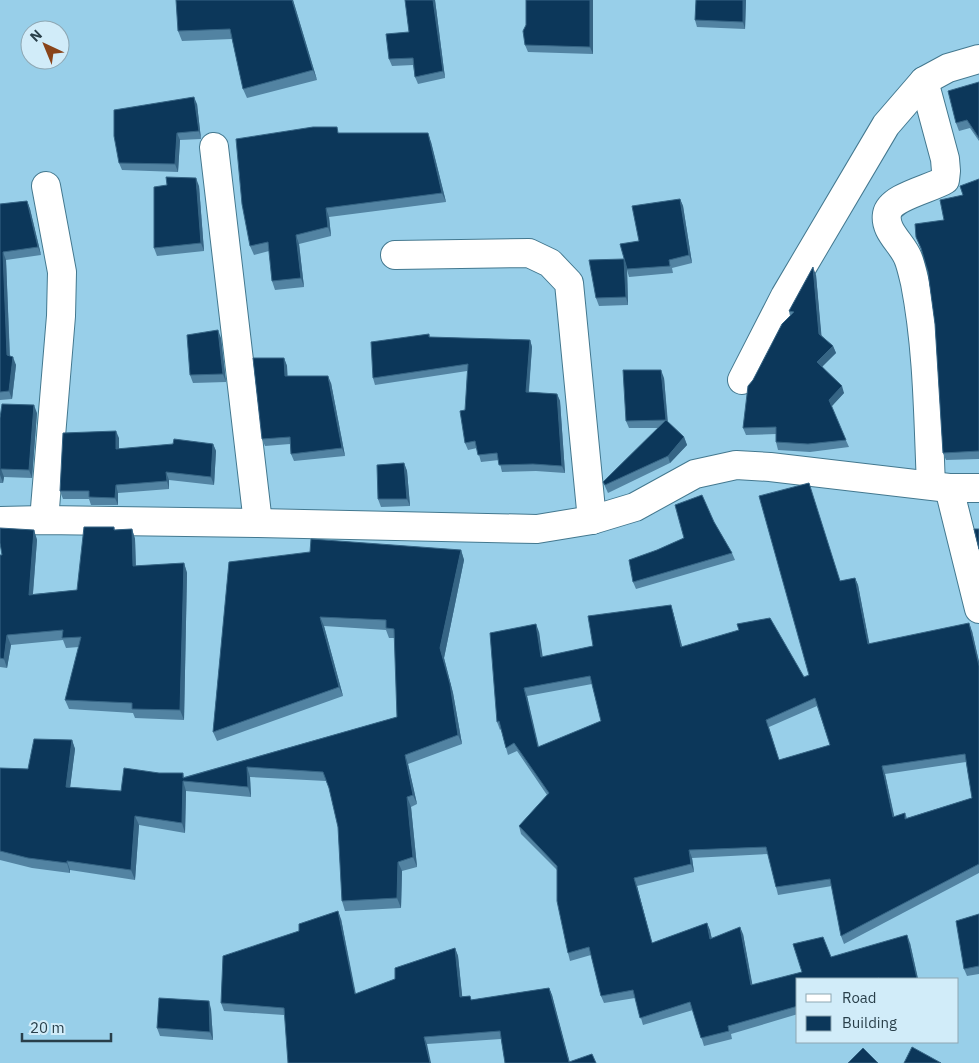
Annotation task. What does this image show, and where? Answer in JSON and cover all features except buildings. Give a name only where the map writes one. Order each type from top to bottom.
[{"type":"street","points":[[742,380],[785,296],[886,125],[924,80],[948,68],[979,59]]},
{"type":"street","points":[[924,80],[945,159],[945,180],[902,198],[893,204],[887,212],[887,220],[889,229],[908,257],[918,305],[925,354],[940,486],[979,609]]},
{"type":"street","points":[[214,147],[258,523]]},
{"type":"street","points":[[44,520],[61,316],[62,272],[46,186]]},
{"type":"street","points":[[395,255],[529,253],[550,263],[569,283],[592,520]]},
{"type":"street","points":[[0,521],[258,523],[537,529],[592,520],[634,507],[695,474],[736,465],[940,486],[979,488]]}]
